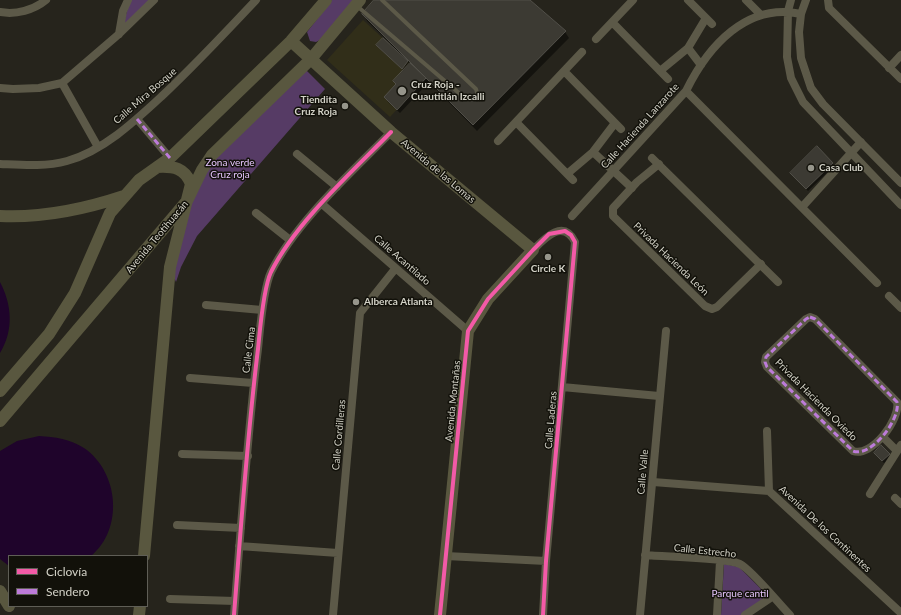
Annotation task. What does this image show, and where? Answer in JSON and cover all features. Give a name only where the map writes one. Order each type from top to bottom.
[{"type":"main road","points":[[0,391],[49,334],[72,299],[85,274],[110,213],[139,180],[170,158],[291,41],[326,0]]},
{"type":"main road","name":"Avenida Teotihuacán","points":[[0,421],[187,201],[202,170],[212,155],[311,59],[358,2]]},
{"type":"main road","name":"Avenida de las Lomas","points":[[291,41],[391,132],[533,250]]},
{"type":"main road","points":[[144,555],[170,267],[190,184],[188,176],[181,169],[170,166],[157,167]]},
{"type":"main road","points":[[0,216],[41,215],[104,203],[126,196]]},
{"type":"main road","name":"Avenida Montañas","points":[[440,615],[468,331],[488,299],[533,250]]},
{"type":"main road","points":[[0,591],[8,604]]},
{"type":"street","points":[[0,12],[21,12],[40,5],[46,0]]},
{"type":"street","points":[[119,34],[123,11],[128,0]]},
{"type":"street","points":[[0,88],[39,88],[62,83],[119,34],[154,0]]},
{"type":"street","name":"Calle Mira Bosque","points":[[0,164],[32,166],[67,161],[98,147],[137,119],[200,60],[256,0]]},
{"type":"street","points":[[596,39],[634,0]]},
{"type":"street","points":[[660,71],[688,48],[709,21],[688,0]]},
{"type":"street","points":[[746,0],[760,14]]},
{"type":"street","points":[[791,0],[788,11],[787,57],[791,78],[803,102],[901,205]]},
{"type":"street","points":[[806,0],[801,14],[799,32],[801,58],[811,88],[823,104],[901,182]]},
{"type":"street","points":[[828,0],[829,8],[901,79]]},
{"type":"street","name":"Calle Hacienda Lanzarote","points":[[572,216],[686,90],[701,64],[716,45],[737,26],[760,14],[788,11],[801,14]]},
{"type":"street","points":[[612,22],[668,79]]},
{"type":"street","points":[[688,48],[701,64]]},
{"type":"street","points":[[498,141],[582,52]]},
{"type":"street","points":[[889,68],[901,55]]},
{"type":"street","points":[[564,71],[618,126],[593,152],[567,174]]},
{"type":"street","points":[[62,83],[98,147]]},
{"type":"street","points":[[686,90],[803,206],[877,283]]},
{"type":"street","points":[[137,119],[170,158]]},
{"type":"street","points":[[516,122],[573,180]]},
{"type":"street","name":"Calle Cima","points":[[234,615],[253,383],[262,310],[270,273],[290,240],[337,187],[391,132]]},
{"type":"street","points":[[803,206],[861,142]]},
{"type":"street","points":[[593,152],[632,188]]},
{"type":"street","points":[[297,154],[337,187]]},
{"type":"street","name":"Privada Hacienda León","points":[[761,264],[718,307],[712,308],[705,306],[613,216],[613,208],[656,161],[761,264],[778,282]]},
{"type":"street","name":"Calle Acantilado","points":[[322,204],[468,331]]},
{"type":"street","points":[[256,213],[290,240]]},
{"type":"street","name":"Avenida Montañas","points":[[533,250],[549,234],[565,232]]},
{"type":"street","name":"Calle Laderas","points":[[543,615],[546,561],[575,242],[571,235],[565,232]]},
{"type":"street","name":"Calle Cordilleras","points":[[333,615],[360,313],[395,269]]},
{"type":"street","points":[[889,296],[901,308]]},
{"type":"street","points":[[206,305],[262,310]]},
{"type":"street","name":"Privada Hacienda Oviedo","points":[[810,317],[815,319],[897,402],[899,408],[898,414],[884,438],[864,452],[858,453],[853,451],[767,367],[765,362],[766,358],[806,319],[810,317]]},
{"type":"street","name":"Calle Valle","points":[[640,615],[666,331]]},
{"type":"street","points":[[190,378],[253,383]]},
{"type":"street","points":[[562,387],[659,396]]},
{"type":"street","points":[[767,431],[769,491]]},
{"type":"street","points":[[870,494],[899,448],[884,438]]},
{"type":"street","points":[[182,454],[248,456]]},
{"type":"street","name":"Avenida De los Continentes","points":[[653,482],[769,491],[901,613]]},
{"type":"street","points":[[177,525],[241,528]]},
{"type":"street","points":[[239,546],[338,553]]},
{"type":"street","name":"Calle Estrecho","points":[[645,555],[740,564],[749,570],[790,615]]},
{"type":"street","points":[[446,556],[546,561]]},
{"type":"street","points":[[717,615],[720,561]]},
{"type":"street","points":[[745,615],[772,597]]},
{"type":"street","points":[[170,599],[235,601]]},
{"type":"lane","points":[[358,2],[466,99],[475,99],[478,96],[476,89],[382,0]]},
{"type":"shaded area","points":[[363,20],[426,78],[390,117],[327,60]]},
{"type":"shaded area","points":[[0,282],[7,300],[10,318],[8,335],[0,353]]},
{"type":"shaded area","points":[[39,436],[57,438],[73,442],[84,448],[96,458],[104,471],[110,486],[113,501],[113,516],[109,531],[102,545],[92,555],[8,555],[8,565],[0,559],[0,451],[17,441]]},
{"type":"green space","points":[[130,0],[151,0],[122,29]]},
{"type":"green space","points":[[332,0],[356,0],[322,39],[316,42],[310,41],[307,32]]},
{"type":"green space","name":"Zona verde Cruz roja","points":[[306,70],[325,89],[197,236],[181,267],[176,282],[173,275],[187,201],[216,156]]},
{"type":"green space","name":"Parque cantil","points":[[724,564],[739,567],[769,597],[741,615],[721,615]]},
{"type":"building","points":[[374,0],[530,0],[566,31],[473,125],[362,14]]},
{"type":"building","points":[[383,38],[408,61],[402,69],[376,45]]},
{"type":"building","name":"Cruz Roja - Cuautitlán Izcalli","points":[[410,63],[426,78],[397,110],[384,97],[396,84],[393,81]]},
{"type":"building","name":"Casa Club","points":[[817,146],[833,163],[806,189],[790,173]]},
{"type":"building","points":[[881,445],[890,454],[882,461],[874,453]]},
{"type":"marked path","points":[[137,119],[170,158]]},
{"type":"marked path","points":[[810,317],[815,319],[897,402],[897,409],[890,427],[883,436],[868,449],[860,452],[853,451],[767,367],[765,362],[766,357],[806,319],[810,317]]},
{"type":"cycle path","points":[[234,615],[244,482],[262,310],[268,279],[282,253],[310,216],[342,181],[391,132]]},
{"type":"cycle path","points":[[440,615],[468,331],[488,299],[533,250],[549,234],[565,231],[571,235],[575,242],[546,561],[543,615]]},
{"type":"place","name":"Cruz Roja - Cuautitlán Izcalli","points":[[402,91]]},
{"type":"place","name":"Tiendita Cruz Roja","points":[[345,106]]},
{"type":"place","name":"Casa Club","points":[[811,168]]},
{"type":"place","name":"Circle K","points":[[548,257]]},
{"type":"place","name":"Alberca Atlanta","points":[[356,302]]}]
